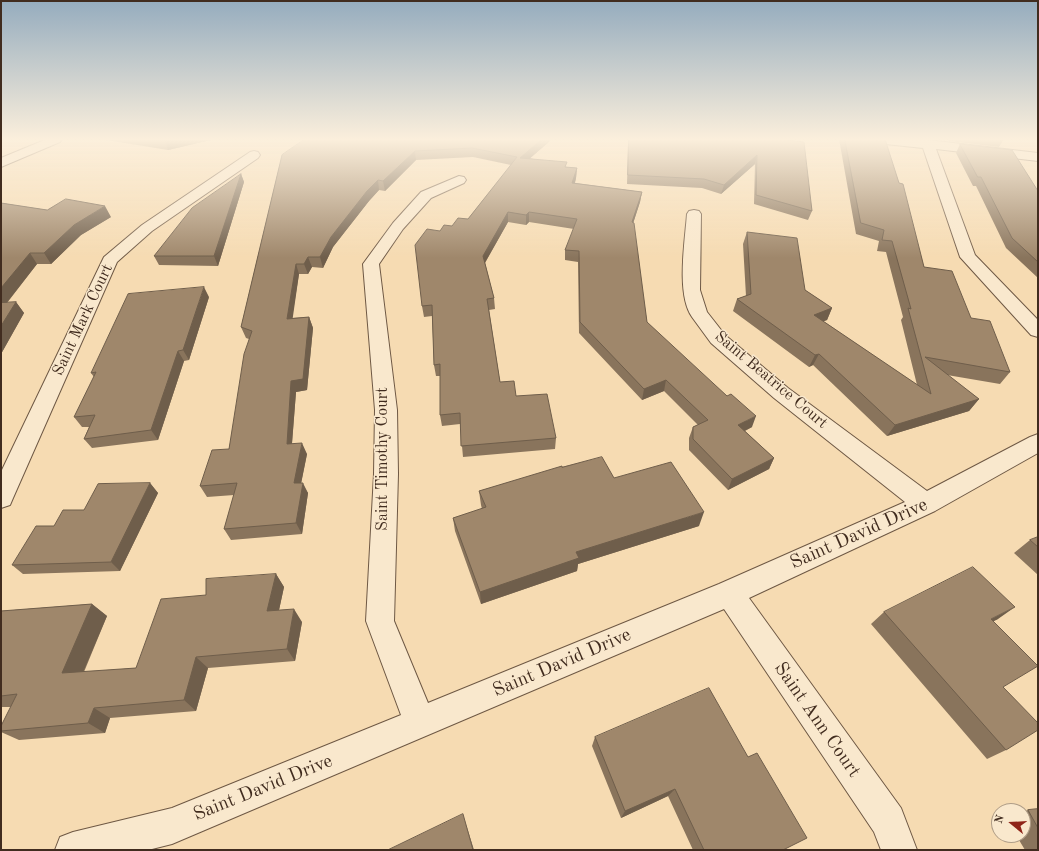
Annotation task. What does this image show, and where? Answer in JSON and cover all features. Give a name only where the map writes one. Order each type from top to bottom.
[{"type":"street","name":"Saint Mark Court","points":[[1,498],[110,260],[147,228],[219,179]]},
{"type":"street","points":[[940,179],[968,257],[1038,331]]},
{"type":"street","name":"Saint Timothy Court","points":[[420,724],[380,621],[386,474],[386,410],[371,264],[398,226],[426,196],[459,180]]},
{"type":"street","name":"Saint Beatrice Court","points":[[694,214],[691,290],[698,313],[718,340],[781,393],[926,504]]},
{"type":"street","name":"Saint David Drive","points":[[73,850],[172,826],[420,724],[729,593],[926,504],[1038,443]]},
{"type":"street","name":"Saint Ann Court","points":[[729,593],[888,821],[899,850]]},
{"type":"building","points":[[234,179],[239,179],[214,256],[154,256],[192,208]]},
{"type":"building","points":[[276,179],[385,179],[383,181],[378,180],[367,191],[331,237],[320,257],[308,257],[304,264],[296,264],[287,319],[309,317],[303,379],[291,381],[287,444],[302,443],[294,483],[303,483],[296,523],[224,529],[237,483],[200,486],[212,450],[229,449],[244,354],[252,331],[241,327]]},
{"type":"building","points":[[500,179],[573,179],[572,183],[642,192],[632,222],[634,223],[647,322],[727,396],[731,394],[756,416],[738,425],[774,458],[732,479],[693,439],[693,427],[708,420],[666,380],[644,389],[580,322],[579,251],[565,250],[577,219],[529,212],[526,215],[508,212],[483,256],[494,298],[487,299],[500,382],[514,381],[516,396],[547,394],[556,438],[461,446],[460,413],[440,415],[440,364],[434,365],[432,305],[422,306],[415,245],[427,229],[440,231],[444,225],[452,226],[458,218],[468,219]]},
{"type":"building","points":[[699,179],[731,179],[724,185]]},
{"type":"building","points":[[756,179],[808,179],[812,211],[756,195]]},
{"type":"building","points":[[853,179],[898,179],[899,183],[903,184],[924,267],[952,271],[971,318],[990,321],[1010,372],[925,357],[979,399],[895,425],[819,354],[815,355],[737,299],[751,294],[747,232],[797,238],[805,290],[832,308],[814,315],[931,394],[908,308],[911,309],[892,241],[882,240],[884,230],[861,223]]},
{"type":"building","points":[[982,179],[1030,179],[1038,191],[1038,262],[1012,238]]},
{"type":"building","points":[[66,199],[105,206],[74,225],[44,253],[30,253],[1,288],[1,203],[47,210]]},
{"type":"building","points":[[204,287],[183,350],[178,351],[151,430],[84,439],[95,415],[74,417],[96,372],[91,373],[128,294]]},
{"type":"building","points":[[16,302],[1,326],[1,303]]},
{"type":"building","points":[[602,457],[614,478],[671,462],[704,512],[576,552],[579,558],[480,592],[453,518],[486,507],[479,491],[562,466]]},
{"type":"building","points":[[150,483],[111,562],[12,565],[36,526],[54,526],[63,510],[84,510],[98,484]]},
{"type":"building","points":[[1038,537],[1038,547],[1030,540]]},
{"type":"building","points":[[973,567],[1015,607],[991,619],[1038,666],[1003,687],[1038,723],[1038,730],[1006,750],[884,612]]},
{"type":"building","points":[[276,574],[267,611],[294,609],[287,649],[196,657],[184,700],[94,708],[88,723],[1,731],[1,726],[17,694],[1,696],[1,611],[92,604],[62,673],[136,668],[161,599],[206,595],[206,579]]},
{"type":"building","points":[[709,688],[748,757],[757,753],[807,838],[783,850],[704,850],[675,789],[625,811],[595,737]]},
{"type":"building","points":[[1038,809],[1038,828],[1031,815],[1031,810]]},
{"type":"building","points":[[463,814],[473,850],[388,850]]}]
